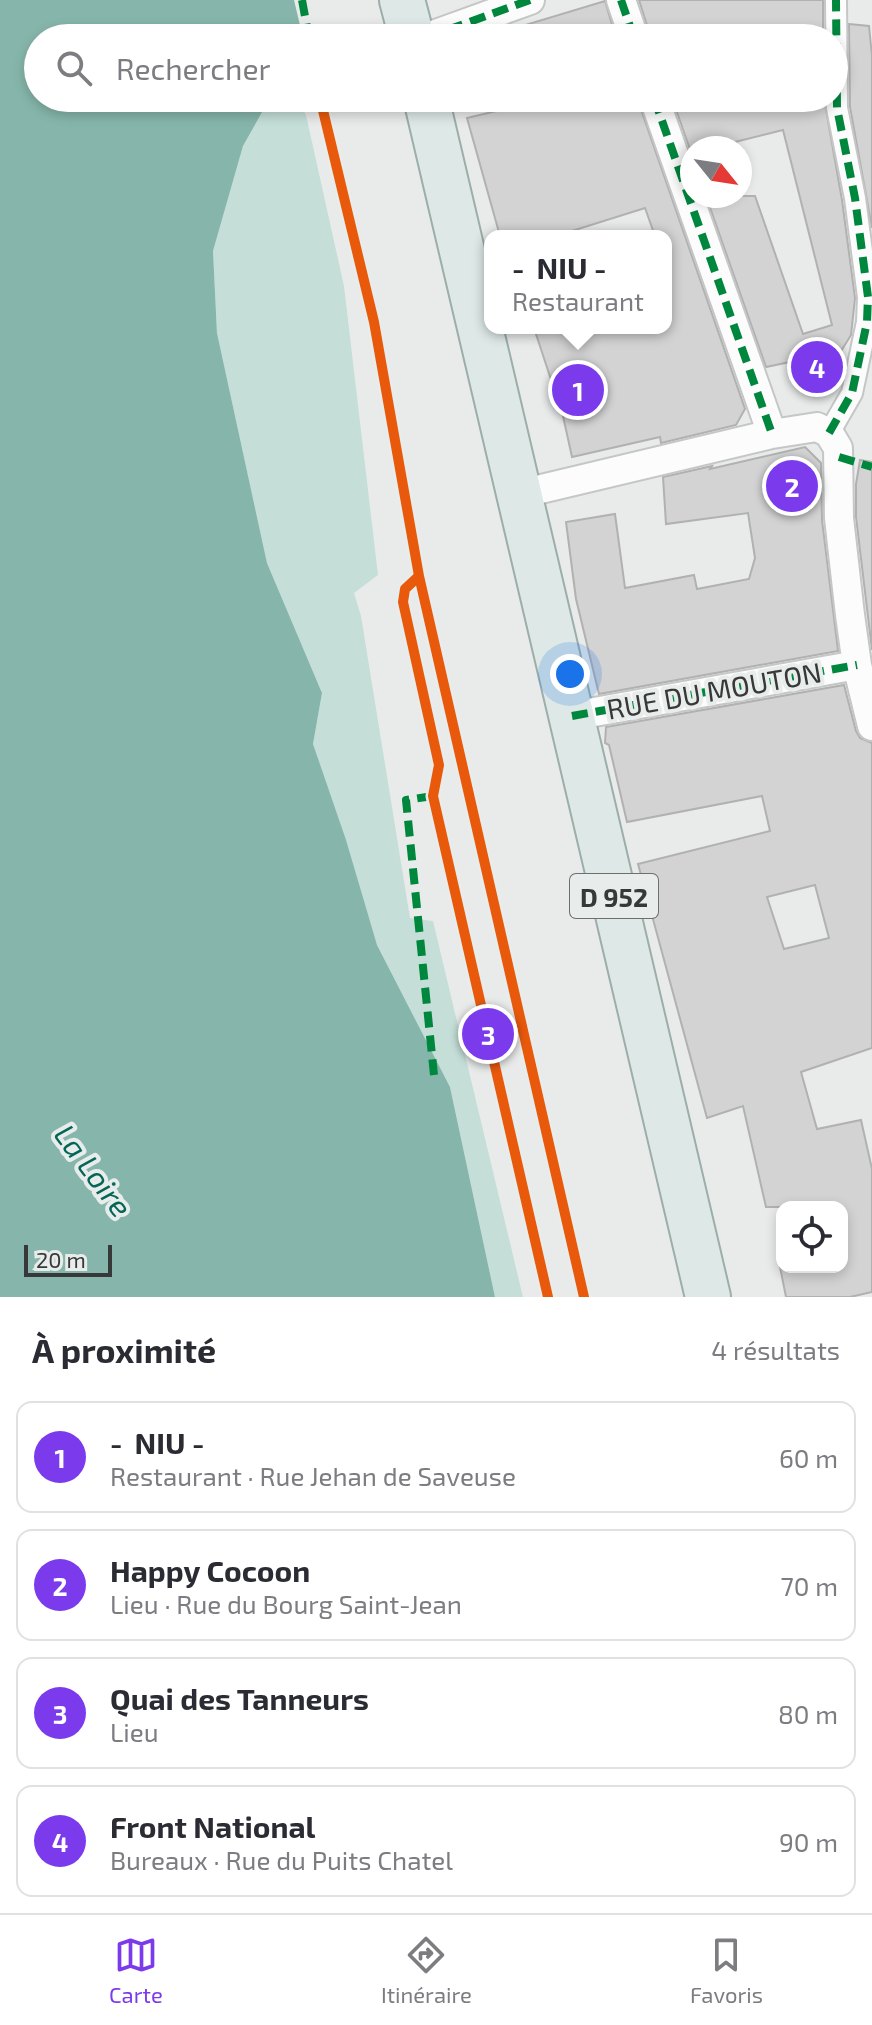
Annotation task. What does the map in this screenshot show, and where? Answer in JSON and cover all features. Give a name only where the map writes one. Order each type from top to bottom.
[{"type":"main road","points":[[402,0],[408,24]]},
{"type":"main road","name":"D 952","points":[[429,112],[708,1297]]},
{"type":"street","points":[[464,24],[530,0]]},
{"type":"street","points":[[621,0],[629,24]]},
{"type":"street","points":[[836,0],[836,24]]},
{"type":"street","points":[[659,112],[772,434]]},
{"type":"street","points":[[829,433],[852,393],[867,322],[868,297],[855,198],[838,112]]},
{"type":"street","points":[[520,494],[772,434],[817,427],[829,433],[838,448],[839,518],[857,665],[872,726]]},
{"type":"street","name":"RUE DU MOUTON","points":[[572,716],[857,665]]},
{"type":"shaded area","points":[[262,112],[304,112],[306,115],[344,286],[378,575],[354,593],[361,616],[410,918],[433,921],[523,1297],[495,1297],[450,1087],[377,945],[313,744],[322,693],[267,563],[217,333],[213,251],[243,146]]},
{"type":"water","name":"La Loire","points":[[0,0],[294,0],[300,24],[24,24],[24,112],[262,112],[243,146],[213,251],[217,333],[267,563],[322,693],[313,744],[377,945],[450,1087],[495,1297],[0,1297]]},
{"type":"building","points":[[639,0],[823,0],[823,24],[647,24]]},
{"type":"building","points":[[605,1],[612,24],[529,24]]},
{"type":"building","points":[[849,24],[869,26],[872,56],[872,228],[850,107]]},
{"type":"building","points":[[492,112],[642,112],[745,409],[736,425],[661,443],[660,437],[572,457],[563,416],[536,334],[672,334],[672,230],[653,230],[645,208],[575,230],[498,230],[467,118]]},
{"type":"building","points":[[677,112],[826,112],[855,298],[851,335],[835,361],[797,376],[790,362],[766,367],[710,208],[752,208],[752,196],[755,196],[803,334],[832,325],[783,130],[752,138],[685,136]]},
{"type":"building","points":[[805,447],[821,463],[822,520],[838,651],[599,694],[576,599],[566,522],[615,514],[625,588],[694,575],[697,589],[749,579],[755,558],[748,513],[666,524],[663,477]]},
{"type":"building","points":[[860,460],[872,462],[872,650],[856,517]]},
{"type":"building","points":[[844,685],[856,731],[860,738],[872,743],[872,1048],[801,1072],[817,1129],[861,1120],[872,1169],[872,1292],[850,1297],[786,1297],[781,1273],[848,1273],[848,1201],[776,1201],[776,1207],[766,1207],[743,1106],[707,1118],[638,864],[770,831],[762,796],[627,822],[609,745],[605,743],[606,727]],"holes":[[[815,885],[829,938],[784,949],[767,897]]]},
{"type":"marked path","points":[[302,0],[306,24]]},
{"type":"marked path","points":[[464,24],[530,0]]},
{"type":"marked path","points":[[621,0],[629,24]]},
{"type":"marked path","points":[[836,0],[836,24]]},
{"type":"marked path","points":[[659,112],[772,434]]},
{"type":"marked path","points":[[829,433],[852,393],[867,322],[868,297],[855,198],[838,112]]},
{"type":"marked path","points":[[839,457],[872,467]]},
{"type":"marked path","points":[[572,716],[857,665]]},
{"type":"marked path","points":[[433,796],[406,800],[434,1075]]},
{"type":"cycle path","points":[[323,112],[374,322],[419,576],[584,1297]]},
{"type":"cycle path","points":[[419,576],[405,589],[403,602],[439,765],[433,796],[548,1297]]},
{"type":"place","name":"Front National","points":[[817,367]]},
{"type":"place","name":"‑ NIU ‑","points":[[578,390]]},
{"type":"place","name":"Happy Cocoon","points":[[792,486]]},
{"type":"place","name":"Quai des Tanneurs","points":[[488,1034]]}]
